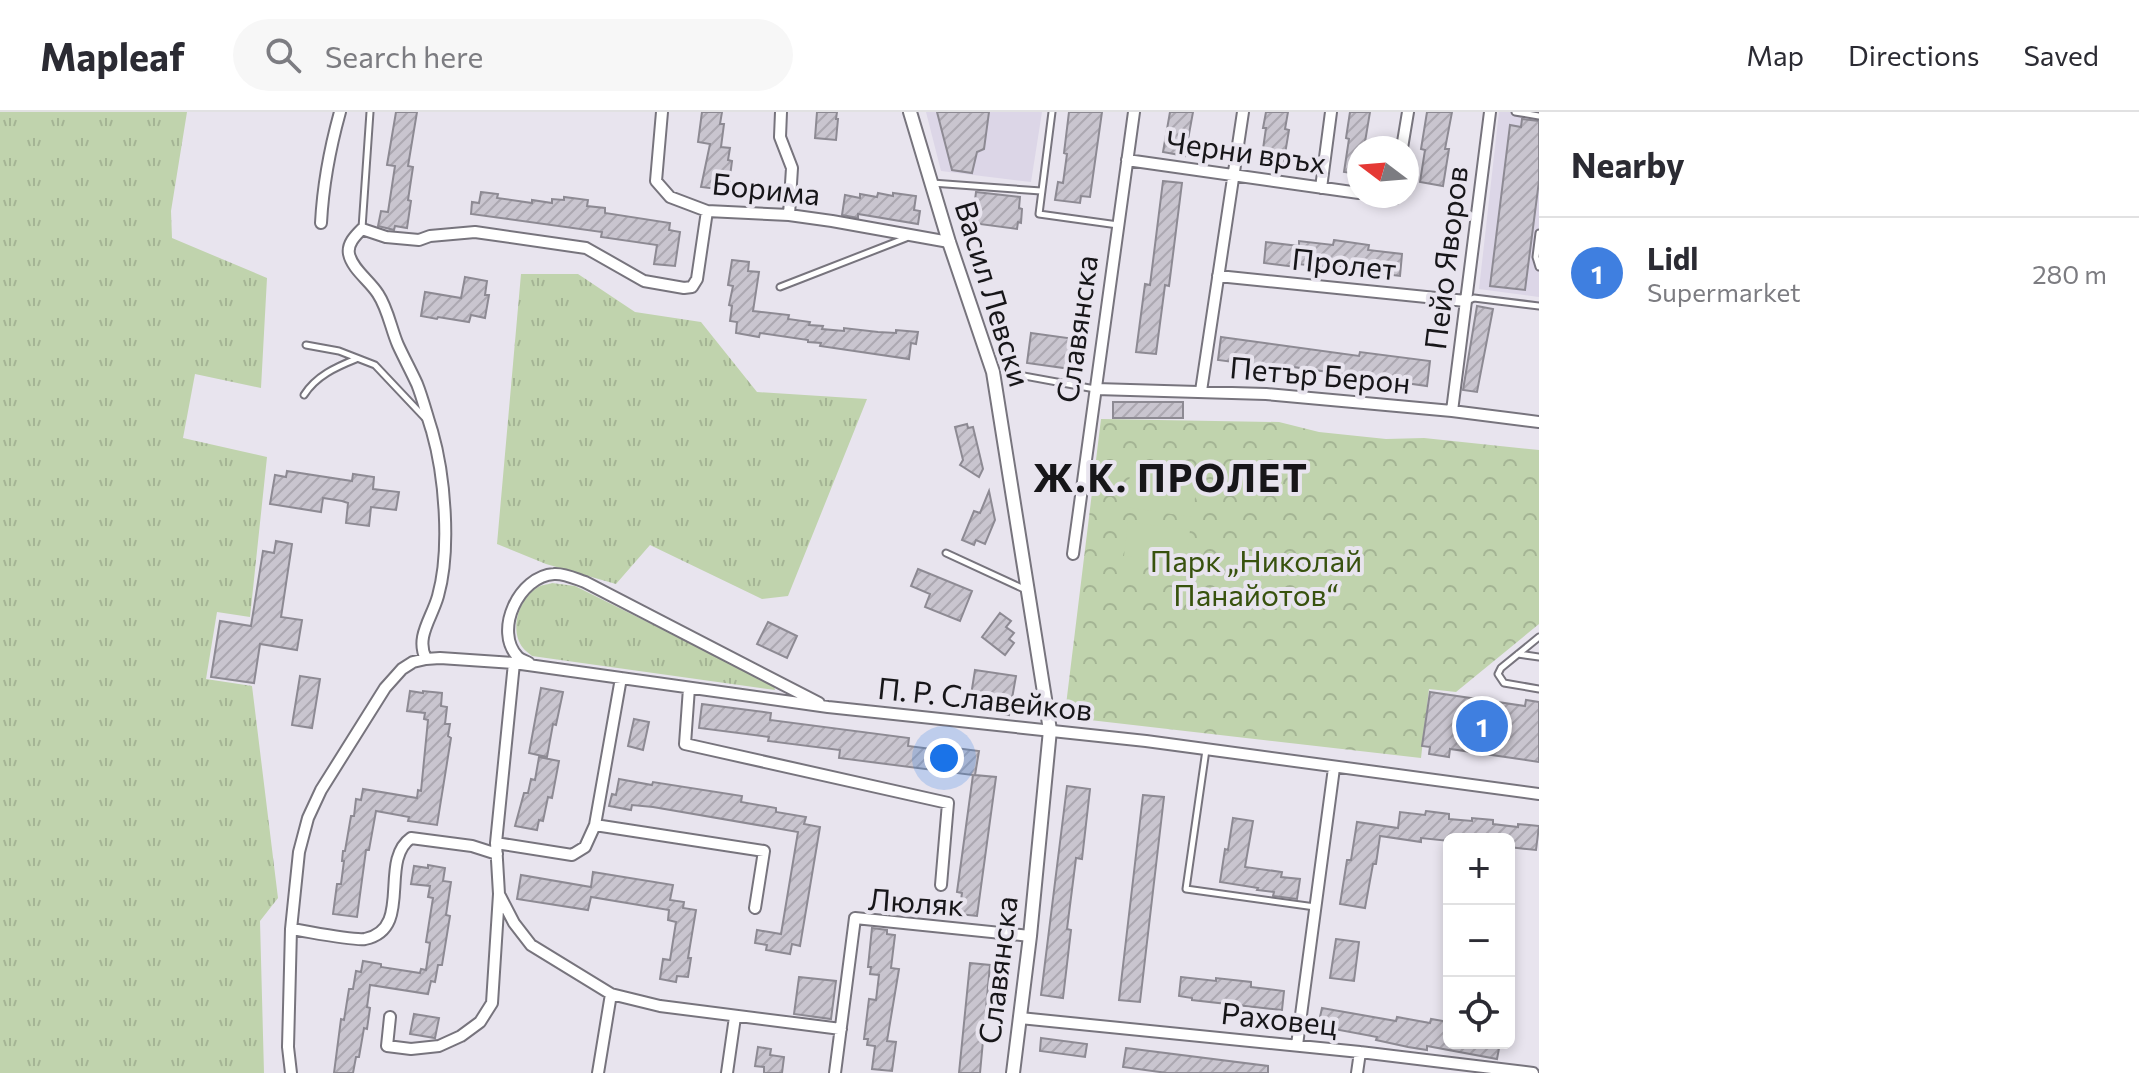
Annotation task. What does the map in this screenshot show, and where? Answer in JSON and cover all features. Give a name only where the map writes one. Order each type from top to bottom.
[{"type":"street","points":[[321,223],[322,196],[340,112]]},
{"type":"street","name":"Борима","points":[[662,112],[656,181],[670,197],[707,211],[789,215],[949,242]]},
{"type":"street","points":[[781,112],[780,137],[792,168],[789,215]]},
{"type":"street","name":"Васил Левски","points":[[910,112],[993,372],[1050,730]]},
{"type":"street","name":"Славянска","points":[[1073,554],[1134,112]]},
{"type":"street","points":[[1201,391],[1243,112]]},
{"type":"street","points":[[1321,188],[1331,112]]},
{"type":"street","points":[[1404,136],[1408,112]]},
{"type":"street","name":"Пейо Яворов","points":[[1452,411],[1490,112]]},
{"type":"street","name":"Черни връх","points":[[1127,160],[1347,191]]},
{"type":"street","points":[[291,1073],[288,1047],[291,929],[299,852],[308,818],[321,790],[385,688],[402,669],[426,659],[421,650],[421,641],[438,596],[443,571],[445,515],[440,470],[428,421],[417,386],[378,294],[351,261],[348,251],[351,241],[362,229],[386,237],[419,240],[430,236],[475,232],[586,248],[644,281],[684,288],[692,287],[697,279],[707,211]]},
{"type":"street","name":"Пролет","points":[[1218,276],[1466,301]]},
{"type":"street","name":"Петър Берон","points":[[1096,389],[1266,394],[1539,422]]},
{"type":"street","points":[[535,666],[518,657],[510,640],[513,606],[518,596],[535,581],[553,574],[585,582],[828,707]]},
{"type":"street","name":"П. Р. Славейков","points":[[426,659],[514,663],[828,707],[1206,749],[1539,794]]},
{"type":"street","points":[[390,1017],[387,1046],[411,1049],[439,1046],[461,1036],[480,1022],[492,1003],[499,894],[496,848],[514,663]]},
{"type":"street","points":[[291,929],[364,939],[381,932],[391,920],[398,854],[411,838],[572,855],[585,847],[595,825],[621,678]]},
{"type":"street","points":[[689,688],[685,744],[948,803],[941,885]]},
{"type":"street","name":"Славянска","points":[[1013,1073],[1050,730]]},
{"type":"street","points":[[1297,1045],[1334,768]]},
{"type":"street","points":[[595,825],[764,851],[755,908]]},
{"type":"street","points":[[499,894],[514,923],[531,945],[611,994],[660,1006],[841,1029]]},
{"type":"street","name":"Люляк","points":[[835,1073],[855,918],[1030,936]]},
{"type":"street","points":[[598,1073],[611,994]]},
{"type":"street","points":[[727,1073],[735,1017]]},
{"type":"street","name":"Раховец","points":[[1020,1018],[1360,1052],[1454,1068],[1533,1073]]},
{"type":"street","points":[[1357,1073],[1360,1052]]},
{"type":"lane","points":[[362,229],[370,112]]},
{"type":"lane","points":[[1052,112],[1039,214],[1118,225]]},
{"type":"lane","points":[[1515,112],[1539,116]]},
{"type":"lane","points":[[931,183],[1041,191]]},
{"type":"lane","points":[[1539,233],[1536,257],[1539,267]]},
{"type":"lane","points":[[780,287],[910,236]]},
{"type":"lane","points":[[1466,301],[1474,298],[1539,306]]},
{"type":"lane","points":[[306,345],[339,351],[375,365],[428,421]]},
{"type":"lane","points":[[304,395],[318,379],[357,358]]},
{"type":"lane","points":[[1013,374],[1096,389]]},
{"type":"lane","points":[[946,553],[1027,590]]},
{"type":"lane","points":[[1539,637],[1501,668],[1498,674],[1500,680],[1512,686],[1539,689]]},
{"type":"lane","points":[[1518,654],[1539,657]]},
{"type":"lane","points":[[1206,749],[1186,889],[1316,907]]},
{"type":"shaded area","points":[[926,112],[1042,112],[1031,182],[941,171]]},
{"type":"shaded area","points":[[1499,112],[1539,112],[1539,297],[1479,289]]},
{"type":"green space","points":[[0,112],[187,112],[171,211],[172,238],[267,278],[261,388],[195,374],[183,438],[267,457],[250,617],[217,612],[206,679],[252,686],[278,898],[260,921],[264,1073],[0,1073]]},
{"type":"green space","points":[[521,274],[578,274],[635,312],[701,322],[757,392],[867,399],[788,596],[762,599],[650,545],[616,584],[546,564],[497,544]]},
{"type":"green space","name":"Парк „Николай Панайотов“","points":[[1101,419],[1279,422],[1319,432],[1386,439],[1424,438],[1539,450],[1539,624],[1456,692],[1429,689],[1421,758],[1081,719],[1066,705]]},
{"type":"green space","points":[[1130,475],[1197,485],[1192,517],[1125,507]]},
{"type":"green space","points":[[1128,522],[1190,530],[1186,563],[1124,556]]},
{"type":"green space","points":[[552,583],[575,586],[774,685],[775,690],[532,656],[519,640],[518,614],[533,591]]},
{"type":"building","points":[[396,112],[417,112],[408,166],[413,167],[407,228],[395,226],[394,230],[378,226],[381,211],[388,212],[395,166],[387,165]]},
{"type":"building","points":[[702,112],[722,112],[721,147],[730,148],[729,184],[718,182],[717,189],[701,187],[710,144],[698,142]]},
{"type":"building","points":[[817,112],[837,112],[836,140],[815,138]]},
{"type":"building","points":[[937,112],[989,112],[984,149],[977,152],[972,173],[952,170]]},
{"type":"building","points":[[1069,112],[1102,112],[1090,197],[1081,196],[1080,203],[1055,200],[1058,182],[1063,183]]},
{"type":"building","points":[[1170,112],[1193,112],[1185,156],[1163,152]]},
{"type":"building","points":[[1266,112],[1288,112],[1285,129],[1289,130],[1283,166],[1261,163]]},
{"type":"building","points":[[1350,112],[1370,112],[1366,136],[1346,138]]},
{"type":"building","points":[[1427,112],[1452,112],[1445,149],[1449,149],[1443,186],[1420,182]]},
{"type":"building","points":[[1522,119],[1539,121],[1539,181],[1525,290],[1490,286],[1510,125],[1521,127]]},
{"type":"building","points":[[1163,181],[1182,183],[1169,286],[1165,285],[1156,354],[1136,352],[1145,284],[1150,285]]},
{"type":"building","points":[[481,192],[498,194],[497,198],[532,203],[532,200],[552,203],[552,199],[564,200],[564,197],[588,200],[587,206],[605,208],[605,213],[670,223],[669,230],[680,232],[675,266],[654,264],[657,245],[601,237],[602,232],[471,214],[472,202],[479,203]]},
{"type":"building","points":[[976,192],[1020,197],[1021,223],[1018,222],[1017,229],[972,223]]},
{"type":"building","points":[[878,193],[916,196],[914,210],[920,211],[918,224],[858,214],[858,218],[842,215],[845,195],[877,197]]},
{"type":"building","points":[[1334,240],[1369,245],[1368,250],[1402,254],[1400,276],[1330,265],[1297,264],[1296,267],[1264,263],[1266,242],[1299,246],[1299,241],[1333,245]]},
{"type":"building","points":[[732,260],[749,262],[748,271],[759,272],[753,311],[789,315],[788,319],[810,322],[809,325],[823,326],[822,329],[918,332],[916,344],[911,343],[909,359],[820,346],[821,343],[808,340],[736,333],[737,322],[730,321],[732,306],[729,305],[733,286],[728,285]]},
{"type":"building","points":[[465,277],[487,281],[485,295],[489,295],[485,318],[471,315],[469,322],[421,316],[425,292],[461,298]]},
{"type":"building","points":[[1477,306],[1493,309],[1477,392],[1463,390]]},
{"type":"building","points":[[1031,333],[1075,339],[1073,352],[1077,353],[1076,362],[1072,362],[1071,369],[1027,363]]},
{"type":"building","points":[[1221,337],[1359,356],[1360,352],[1430,361],[1427,386],[1286,366],[1286,369],[1218,360]]},
{"type":"building","points":[[1113,402],[1183,402],[1183,418],[1113,418]]},
{"type":"building","points":[[967,424],[968,428],[973,427],[983,469],[979,477],[960,465],[963,460],[955,427]]},
{"type":"building","points":[[287,471],[352,481],[353,474],[374,477],[373,489],[399,492],[396,510],[371,507],[369,526],[346,523],[348,503],[342,501],[323,498],[321,512],[270,504],[275,475],[286,477]]},
{"type":"building","points":[[989,491],[995,520],[985,544],[976,540],[974,545],[962,540],[974,511],[980,513]]},
{"type":"building","points":[[276,541],[292,544],[281,617],[302,620],[297,650],[260,644],[254,683],[211,677],[220,621],[251,626],[263,551],[274,553]]},
{"type":"building","points":[[918,569],[972,591],[960,621],[925,607],[930,594],[911,586]]},
{"type":"building","points":[[1000,613],[1011,621],[1006,627],[1014,633],[1009,639],[1014,643],[1005,655],[982,637]]},
{"type":"building","points":[[768,622],[797,636],[787,658],[757,644]]},
{"type":"building","points":[[975,670],[1016,676],[1009,715],[969,708]]},
{"type":"building","points":[[300,676],[320,679],[312,728],[292,725]]},
{"type":"building","points":[[541,688],[563,692],[547,757],[529,753]]},
{"type":"building","points":[[410,691],[442,693],[441,706],[447,707],[445,724],[450,724],[448,736],[451,738],[437,825],[408,821],[409,817],[376,811],[369,850],[366,850],[357,917],[333,914],[337,884],[341,884],[343,851],[351,816],[354,816],[356,799],[361,800],[363,789],[417,798],[418,790],[421,791],[428,720],[424,719],[425,713],[407,711]]},
{"type":"building","points":[[1430,692],[1525,706],[1526,700],[1539,702],[1539,762],[1450,749],[1449,757],[1429,754],[1430,747],[1422,746]]},
{"type":"building","points":[[702,704],[771,713],[770,720],[909,738],[908,746],[979,751],[975,775],[996,777],[977,916],[959,914],[962,893],[957,892],[973,775],[839,758],[840,750],[699,728]]},
{"type":"building","points":[[634,719],[649,722],[643,750],[628,746]]},
{"type":"building","points":[[539,757],[559,761],[552,798],[548,797],[543,821],[539,820],[537,830],[515,826],[524,793],[528,793],[531,779],[535,780]]},
{"type":"building","points":[[619,779],[742,796],[741,802],[806,817],[804,824],[820,827],[800,946],[792,944],[790,954],[766,950],[767,945],[755,943],[757,930],[781,934],[798,832],[653,807],[632,805],[631,810],[609,806],[612,794],[616,795]]},
{"type":"building","points":[[1067,786],[1090,789],[1082,859],[1076,858],[1063,998],[1041,995]]},
{"type":"building","points":[[1143,795],[1164,797],[1140,1002],[1119,1000]]},
{"type":"building","points":[[1426,811],[1449,814],[1449,819],[1472,821],[1472,818],[1518,827],[1518,824],[1539,826],[1536,850],[1515,848],[1515,833],[1443,833],[1443,840],[1421,838],[1421,842],[1380,836],[1365,908],[1340,904],[1357,822],[1398,828],[1400,812],[1425,815]]},
{"type":"building","points":[[1233,818],[1253,821],[1245,867],[1282,872],[1281,877],[1300,879],[1297,899],[1220,882]]},
{"type":"building","points":[[428,865],[445,868],[443,881],[451,882],[446,915],[450,916],[442,965],[438,965],[435,982],[431,981],[428,994],[370,985],[367,1029],[364,1028],[353,1073],[334,1073],[341,1019],[344,1020],[349,989],[353,989],[356,971],[361,972],[363,961],[420,973],[421,969],[426,970],[430,943],[426,942],[433,898],[428,897],[430,886],[411,884],[414,866],[428,868]]},
{"type":"building","points":[[593,872],[673,885],[670,900],[684,902],[683,908],[696,910],[688,977],[677,976],[676,982],[660,979],[663,959],[670,960],[676,922],[668,920],[669,910],[591,897],[588,910],[517,899],[521,875],[591,887]]},
{"type":"building","points":[[872,928],[887,930],[887,934],[895,935],[891,968],[899,969],[887,1041],[896,1042],[892,1071],[872,1069],[875,1046],[867,1045],[868,1039],[864,1039],[869,999],[876,1000],[879,975],[870,974],[871,967],[868,967]]},
{"type":"building","points":[[1336,939],[1359,942],[1354,981],[1330,978]]},
{"type":"building","points":[[970,963],[990,965],[980,1073],[959,1073]]},
{"type":"building","points":[[799,977],[836,981],[831,1019],[794,1014]]},
{"type":"building","points":[[1181,977],[1251,982],[1251,987],[1284,991],[1282,1010],[1179,996]]},
{"type":"building","points":[[1322,1008],[1396,1021],[1397,1017],[1430,1023],[1431,1019],[1443,1021],[1443,1049],[1408,1047],[1376,1040],[1377,1037],[1318,1026]]},
{"type":"building","points":[[414,1014],[439,1018],[435,1038],[410,1034]]},
{"type":"building","points":[[1041,1038],[1087,1044],[1085,1057],[1040,1051]]},
{"type":"building","points":[[758,1047],[771,1049],[770,1055],[784,1057],[782,1073],[764,1073],[764,1067],[755,1066]]},
{"type":"building","points":[[1126,1048],[1268,1066],[1268,1073],[1167,1073],[1123,1067]]},
{"type":"building","points":[[1443,1049],[1499,1049],[1497,1059]]},
{"type":"place","name":"Lidl","points":[[1482,726]]},
{"type":"district","name":"Ж.К. ПРОЛЕТ","points":[[1171,479]]}]
